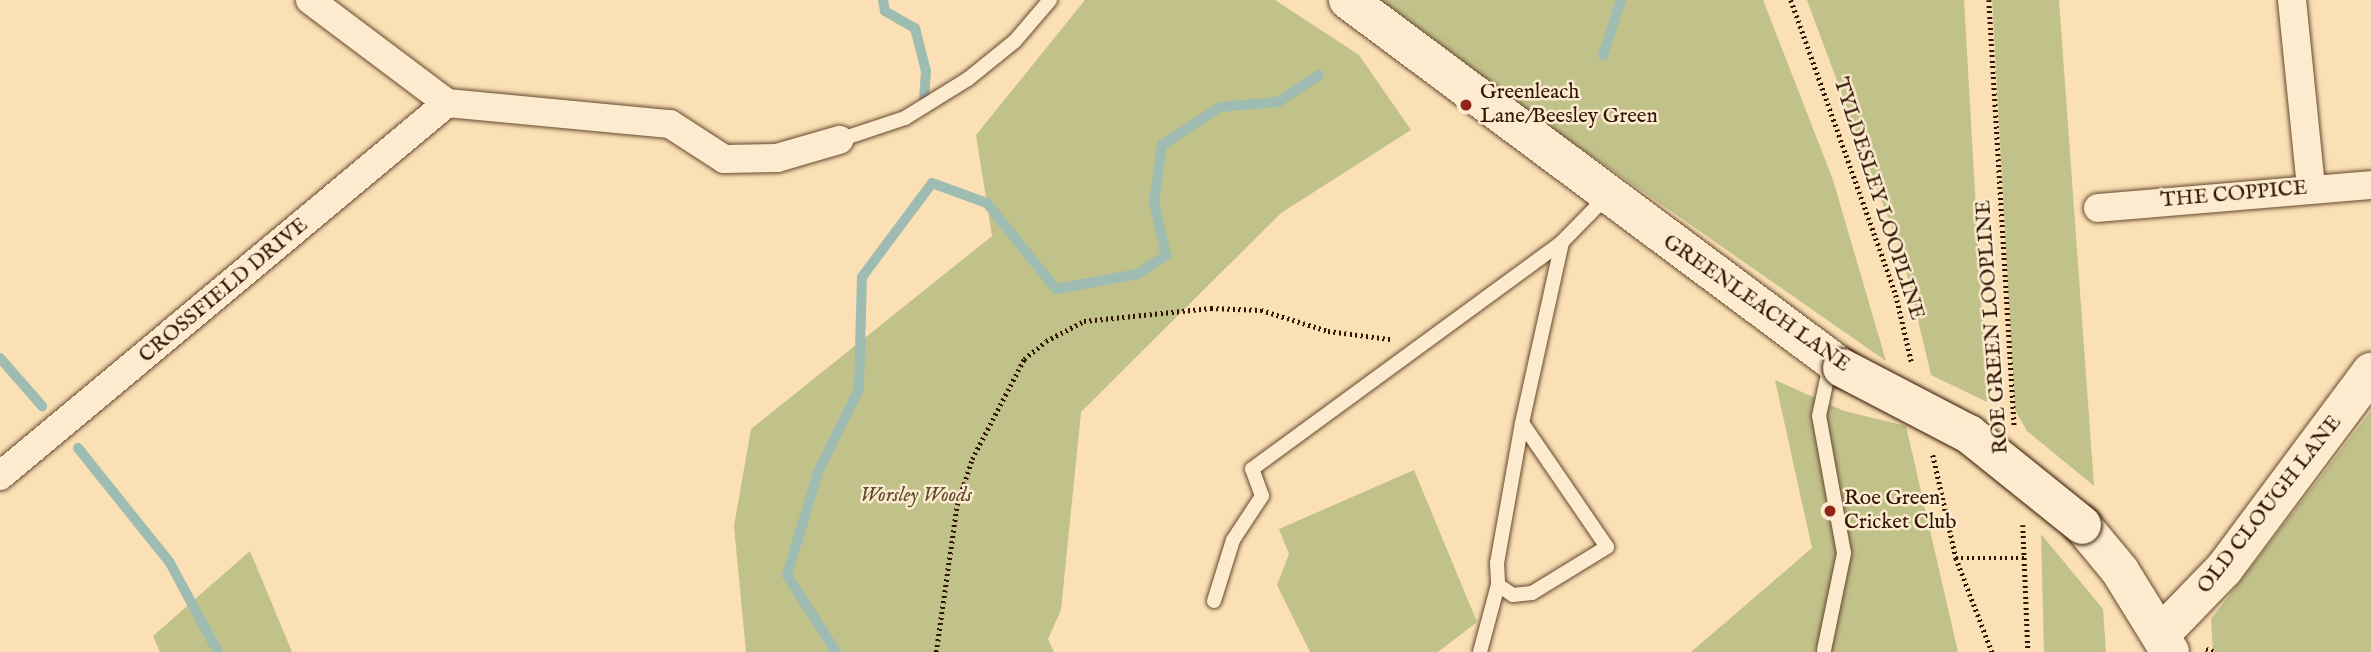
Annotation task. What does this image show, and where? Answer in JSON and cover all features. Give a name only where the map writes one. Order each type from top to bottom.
[{"type":"street","points":[[310,0],[447,103],[670,124],[724,159],[777,158],[839,140]]},
{"type":"street","name":"GREENLEACH LANE","points":[[1349,0],[1607,196],[1836,364],[1969,434],[2082,525],[2166,642]]},
{"type":"street","points":[[2292,0],[2311,188]]},
{"type":"street","name":"CROSSFIELD DRIVE","points":[[0,476],[447,103]]},
{"type":"street","name":"THE COPPICE","points":[[2098,208],[2371,185]]},
{"type":"street","name":"OLD CLOUGH LANE","points":[[2166,642],[2371,372]]},
{"type":"lane","points":[[839,140],[905,118],[968,79],[1016,41],[1050,0]]},
{"type":"lane","points":[[1214,601],[1233,540],[1262,496],[1252,469],[1562,242],[1607,196]]},
{"type":"lane","points":[[1480,652],[1498,585],[1522,423],[1562,242]]},
{"type":"lane","points":[[1824,650],[1844,553],[1819,416],[1836,364]]},
{"type":"lane","points":[[1498,585],[1513,595],[1532,593],[1607,547],[1522,423]]},
{"type":"path","name":"TYLDESLEY LOOPLINE","points":[[1791,0],[1896,295],[1914,374]]},
{"type":"path","name":"ROE GREEN LOOPLINE","points":[[1989,0],[2015,436]]},
{"type":"path","points":[[936,652],[957,505],[972,459],[1024,359],[1046,341],[1084,321],[1211,308],[1261,310],[1328,331],[1425,343]]},
{"type":"path","points":[[1929,439],[1956,558],[1992,652]]},
{"type":"path","points":[[2022,518],[2026,558],[2028,652]]},
{"type":"path","points":[[1956,558],[2026,558]]},
{"type":"green space","name":"Worsley Woods","points":[[1085,0],[1275,0],[1359,55],[1411,130],[1281,213],[1081,412],[1061,610],[1048,639],[1054,652],[746,652],[734,526],[751,429],[992,236],[976,135]]},
{"type":"green space","points":[[1368,0],[1763,0],[1833,180],[1886,361]]},
{"type":"green space","points":[[1807,0],[1964,0],[1987,402],[1931,375],[1904,261]]},
{"type":"green space","points":[[1992,0],[2059,0],[2094,486],[2027,431],[2015,410]]},
{"type":"green space","points":[[1775,380],[1844,411],[1906,426],[1958,652],[1691,652],[1812,548]]},
{"type":"green space","points":[[2371,411],[2371,652],[2213,652],[2211,619]]},
{"type":"green space","points":[[1414,470],[1477,622],[1438,652],[1310,652],[1277,585],[1289,554],[1279,529]]},
{"type":"green space","points":[[2041,534],[2103,609],[2106,652],[2044,652]]},
{"type":"green space","points":[[250,551],[292,652],[160,652],[153,636]]},
{"type":"waterway","points":[[883,0],[885,11],[915,28],[926,71],[924,97]]},
{"type":"waterway","points":[[1603,55],[1621,0]]},
{"type":"waterway","points":[[836,652],[787,575],[818,472],[859,389],[862,277],[932,183],[987,203],[1056,289],[1138,274],[1166,255],[1154,203],[1162,145],[1220,107],[1278,102],[1319,75]]},
{"type":"waterway","points":[[0,358],[42,406]]},
{"type":"waterway","points":[[78,448],[170,563],[218,652]]},
{"type":"place","name":"Greenleach Lane/Beesley Green","points":[[1466,105]]},
{"type":"place","name":"Roe Green Cricket Club","points":[[1830,511]]}]
